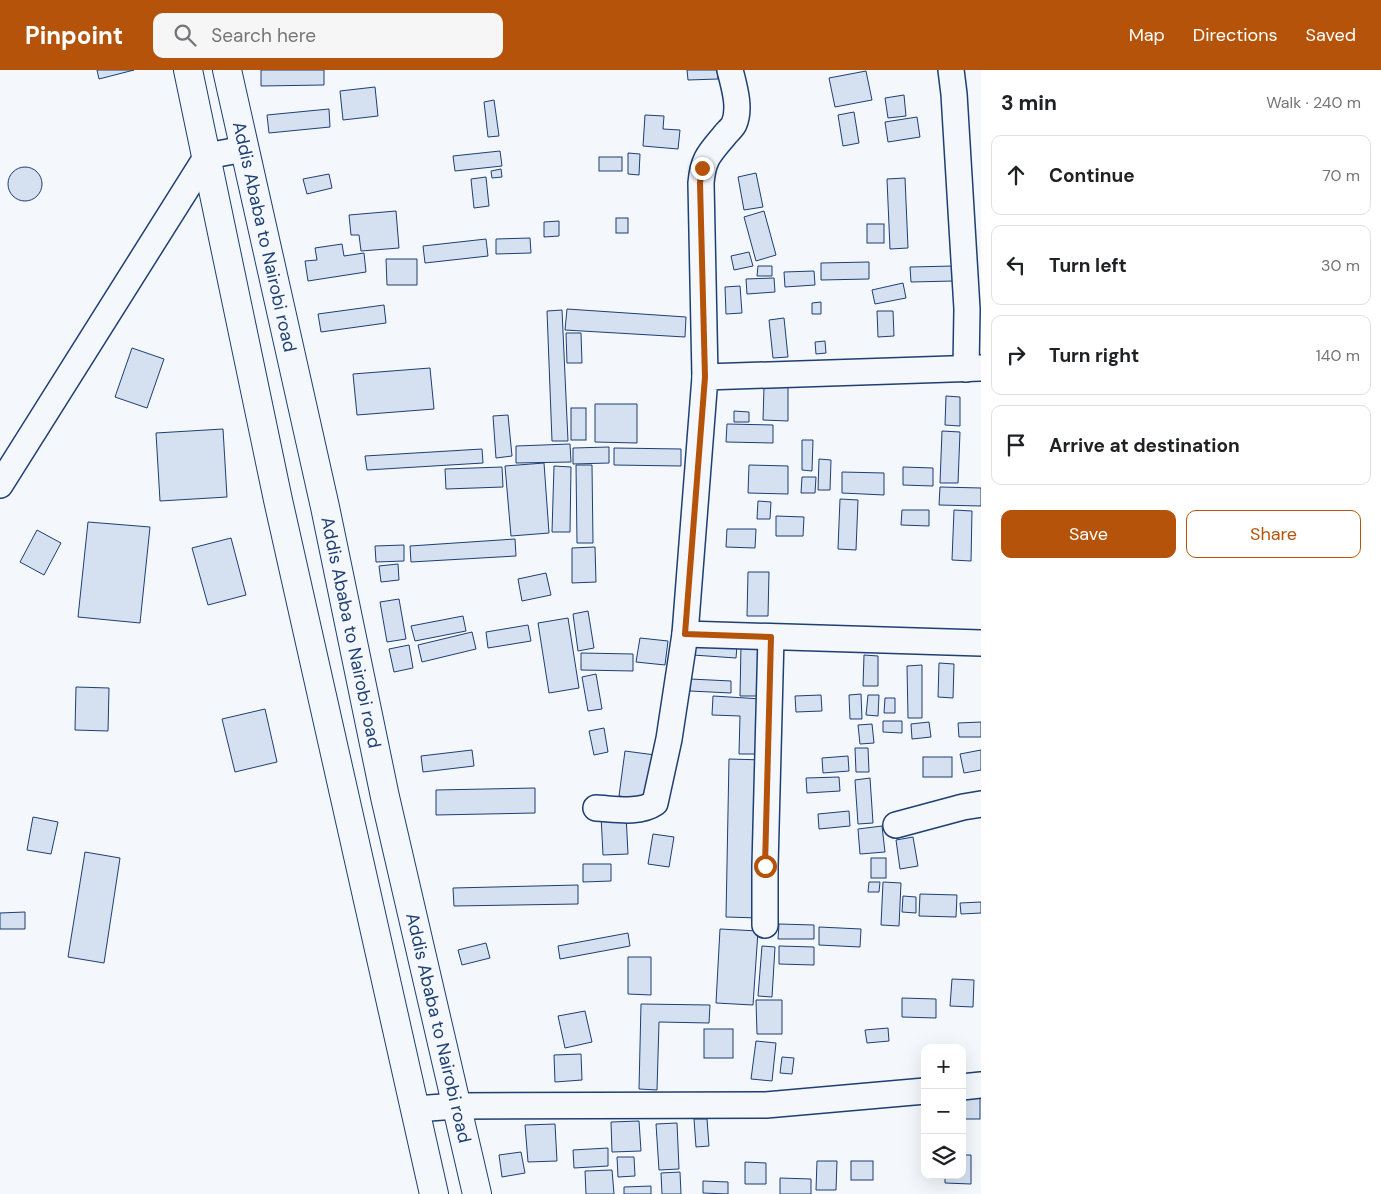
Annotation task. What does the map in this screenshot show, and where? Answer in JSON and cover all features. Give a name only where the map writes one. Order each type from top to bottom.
[{"type":"highway","name":"Addis Ababa to Nairobi road","points":[[188,70],[278,500],[434,1194]]},
{"type":"highway","name":"Addis Ababa to Nairobi road","points":[[226,70],[325,507],[385,797],[477,1194]]},
{"type":"street","points":[[596,808],[640,809],[648,808],[655,803],[669,739],[685,634],[705,377],[700,183],[702,168],[707,156],[734,124],[736,95],[730,70]]},
{"type":"street","points":[[705,377],[973,369],[967,309],[954,94],[950,70]]},
{"type":"street","points":[[0,485],[207,156],[244,149]]},
{"type":"street","points":[[685,634],[981,643]]},
{"type":"street","points":[[765,925],[771,637]]},
{"type":"street","points":[[896,825],[981,804]]},
{"type":"street","points":[[966,1087],[981,1085]]},
{"type":"street","points":[[416,1110],[456,1106],[766,1105],[921,1091]]},
{"type":"building","points":[[97,70],[134,70],[99,79]]},
{"type":"building","points":[[261,70],[324,70],[324,85],[261,86]]},
{"type":"building","points":[[687,70],[717,70],[718,79],[688,80]]},
{"type":"building","points":[[866,71],[872,100],[835,107],[829,78]]},
{"type":"building","points":[[375,87],[378,116],[343,120],[340,91]]},
{"type":"building","points":[[904,95],[906,116],[888,118],[885,98]]},
{"type":"building","points":[[494,100],[499,136],[488,137],[484,102]]},
{"type":"building","points":[[329,109],[330,127],[269,133],[267,115]]},
{"type":"building","points":[[854,112],[859,143],[843,146],[838,115]]},
{"type":"building","points":[[645,115],[664,116],[663,129],[680,130],[678,149],[643,146]]},
{"type":"building","points":[[917,117],[920,137],[888,142],[885,122]]},
{"type":"building","points":[[500,151],[502,166],[455,171],[453,156]]},
{"type":"building","points":[[628,153],[640,154],[639,175],[628,174]]},
{"type":"building","points":[[599,157],[622,157],[622,171],[599,171]]},
{"type":"building","points":[[25,167],[32,168],[37,172],[41,177],[41,191],[37,196],[32,200],[25,201],[18,200],[13,196],[9,191],[8,184],[9,177],[13,172],[18,168]]},
{"type":"building","points":[[501,169],[502,177],[492,178],[491,171]]},
{"type":"building","points":[[756,173],[763,207],[744,210],[738,177]]},
{"type":"building","points":[[329,174],[332,188],[307,194],[303,179]]},
{"type":"building","points":[[486,177],[489,206],[474,208],[471,179]]},
{"type":"building","points":[[905,178],[908,248],[890,249],[887,179]]},
{"type":"building","points":[[396,211],[399,248],[361,251],[359,235],[351,235],[349,215]]},
{"type":"building","points":[[764,211],[776,255],[756,261],[744,217]]},
{"type":"building","points":[[616,218],[628,218],[628,233],[616,233]]},
{"type":"building","points":[[559,221],[559,236],[544,237],[544,222]]},
{"type":"building","points":[[867,224],[884,224],[884,243],[867,243]]},
{"type":"building","points":[[530,238],[531,253],[496,254],[496,239]]},
{"type":"building","points":[[486,239],[488,256],[425,263],[423,246]]},
{"type":"building","points":[[342,244],[344,256],[364,253],[366,272],[308,281],[305,261],[317,260],[315,248]]},
{"type":"building","points":[[749,252],[753,266],[734,270],[731,256]]},
{"type":"building","points":[[386,259],[417,259],[417,285],[387,285]]},
{"type":"building","points":[[869,262],[869,279],[821,280],[821,263]]},
{"type":"building","points":[[758,266],[772,266],[772,276],[757,276]]},
{"type":"building","points":[[954,266],[954,281],[911,282],[910,267]]},
{"type":"building","points":[[814,271],[815,285],[785,287],[784,272]]},
{"type":"building","points":[[774,278],[775,292],[747,294],[746,279]]},
{"type":"building","points":[[903,283],[906,298],[875,304],[872,290]]},
{"type":"building","points":[[740,286],[742,313],[726,314],[725,287]]},
{"type":"building","points":[[821,302],[821,314],[812,314],[812,303]]},
{"type":"building","points":[[384,305],[386,323],[321,332],[318,314]]},
{"type":"building","points":[[567,309],[686,317],[685,337],[565,330]]},
{"type":"building","points":[[562,310],[568,441],[552,441],[547,311]]},
{"type":"building","points":[[877,311],[893,311],[894,336],[878,337]]},
{"type":"building","points":[[784,318],[788,357],[773,358],[769,320]]},
{"type":"building","points":[[566,333],[581,333],[582,363],[567,363]]},
{"type":"building","points":[[825,341],[826,353],[816,354],[815,342]]},
{"type":"building","points":[[132,348],[164,359],[147,408],[115,397]]},
{"type":"building","points":[[430,368],[434,409],[357,415],[353,374]]},
{"type":"building","points":[[764,387],[788,387],[788,421],[763,420]]},
{"type":"building","points":[[946,396],[960,397],[960,426],[945,425]]},
{"type":"building","points":[[595,404],[637,404],[637,443],[595,442]]},
{"type":"building","points":[[571,408],[586,408],[586,440],[571,440]]},
{"type":"building","points":[[734,411],[749,412],[749,422],[734,422]]},
{"type":"building","points":[[508,415],[512,456],[496,458],[493,416]]},
{"type":"building","points":[[727,424],[773,425],[773,443],[726,442]]},
{"type":"building","points":[[223,429],[227,497],[160,501],[156,433]]},
{"type":"building","points":[[942,431],[960,432],[958,483],[940,483]]},
{"type":"building","points":[[802,440],[813,440],[812,471],[802,470]]},
{"type":"building","points":[[570,444],[571,462],[516,463],[516,446]]},
{"type":"building","points":[[609,447],[609,463],[573,464],[573,448]]},
{"type":"building","points":[[614,448],[681,449],[681,466],[614,465]]},
{"type":"building","points":[[482,449],[483,463],[367,470],[365,456]]},
{"type":"building","points":[[819,459],[831,460],[830,490],[818,490]]},
{"type":"building","points":[[544,463],[549,533],[511,536],[505,466]]},
{"type":"building","points":[[576,465],[592,465],[593,543],[577,543]]},
{"type":"building","points":[[749,465],[788,466],[788,494],[748,493]]},
{"type":"building","points":[[554,466],[571,467],[570,532],[552,532]]},
{"type":"building","points":[[502,467],[503,487],[446,489],[445,469]]},
{"type":"building","points":[[903,467],[933,468],[933,486],[903,485]]},
{"type":"building","points":[[842,472],[884,473],[884,495],[842,493]]},
{"type":"building","points":[[802,477],[816,477],[815,493],[801,493]]},
{"type":"building","points":[[940,487],[981,488],[981,506],[939,505]]},
{"type":"building","points":[[840,499],[858,500],[856,550],[838,549]]},
{"type":"building","points":[[758,501],[771,502],[770,519],[757,519]]},
{"type":"building","points":[[902,510],[929,510],[929,526],[901,525]]},
{"type":"building","points":[[954,510],[972,511],[971,561],[952,560]]},
{"type":"building","points":[[776,516],[804,517],[803,536],[776,536]]},
{"type":"building","points":[[88,522],[150,527],[140,623],[78,617]]},
{"type":"building","points":[[727,529],[756,529],[755,548],[726,547]]},
{"type":"building","points":[[37,530],[61,543],[44,575],[20,562]]},
{"type":"building","points":[[231,538],[246,595],[208,605],[192,548]]},
{"type":"building","points":[[515,539],[516,556],[411,562],[410,546]]},
{"type":"building","points":[[404,545],[404,561],[376,562],[375,546]]},
{"type":"building","points":[[595,547],[596,582],[572,583],[572,548]]},
{"type":"building","points":[[398,564],[399,580],[381,582],[379,566]]},
{"type":"building","points":[[748,572],[769,572],[768,616],[747,616]]},
{"type":"building","points":[[546,573],[551,595],[522,601],[518,579]]},
{"type":"building","points":[[399,599],[406,639],[387,642],[380,602]]},
{"type":"building","points":[[588,611],[594,648],[578,651],[573,614]]},
{"type":"building","points":[[463,616],[466,631],[415,641],[411,626]]},
{"type":"building","points":[[568,618],[579,688],[549,693],[538,623]]},
{"type":"building","points":[[528,625],[531,641],[488,648],[486,632]]},
{"type":"building","points":[[472,632],[476,649],[422,662],[418,645]]},
{"type":"building","points":[[640,638],[668,641],[665,665],[636,662]]},
{"type":"building","points":[[694,642],[737,646],[736,658],[693,655]]},
{"type":"building","points":[[409,645],[413,668],[394,672],[389,649]]},
{"type":"building","points":[[741,645],[762,646],[761,696],[740,696]]},
{"type":"building","points":[[581,653],[633,654],[633,671],[581,670]]},
{"type":"building","points":[[864,655],[878,656],[878,686],[863,686]]},
{"type":"building","points":[[939,663],[954,664],[953,698],[938,697]]},
{"type":"building","points":[[922,665],[922,718],[908,718],[907,666]]},
{"type":"building","points":[[596,674],[602,709],[588,711],[582,677]]},
{"type":"building","points":[[690,679],[731,681],[731,693],[690,691]]},
{"type":"building","points":[[76,687],[109,688],[108,731],[75,730]]},
{"type":"building","points":[[861,694],[862,719],[850,719],[849,695]]},
{"type":"building","points":[[821,695],[822,711],[796,712],[795,696]]},
{"type":"building","points":[[868,695],[879,695],[878,716],[866,715]]},
{"type":"building","points":[[713,696],[762,699],[761,754],[739,754],[740,716],[712,715]]},
{"type":"building","points":[[885,698],[895,698],[895,713],[884,713]]},
{"type":"building","points":[[265,709],[277,762],[235,772],[222,719]]},
{"type":"building","points":[[883,721],[902,721],[902,733],[883,732]]},
{"type":"building","points":[[929,722],[931,737],[912,739],[911,724]]},
{"type":"building","points":[[981,722],[981,737],[959,737],[958,723]]},
{"type":"building","points":[[872,724],[874,743],[860,744],[858,725]]},
{"type":"building","points":[[604,728],[608,752],[594,755],[589,731]]},
{"type":"building","points":[[855,748],[868,748],[869,772],[856,772]]},
{"type":"building","points":[[472,750],[474,766],[423,772],[421,756]]},
{"type":"building","points":[[981,750],[981,770],[964,773],[960,754]]},
{"type":"building","points":[[625,751],[655,755],[649,800],[619,796]]},
{"type":"building","points":[[848,756],[849,771],[823,773],[822,758]]},
{"type":"building","points":[[923,757],[952,757],[952,777],[923,777]]},
{"type":"building","points":[[729,759],[764,760],[760,918],[726,917]]},
{"type":"building","points":[[839,777],[840,791],[807,793],[806,778]]},
{"type":"building","points":[[870,778],[873,823],[858,824],[855,780]]},
{"type":"building","points":[[535,788],[535,813],[436,815],[436,790]]},
{"type":"building","points":[[849,811],[850,826],[819,829],[818,814]]},
{"type":"building","points":[[626,814],[628,854],[603,855],[601,815]]},
{"type":"building","points":[[33,817],[58,822],[51,854],[27,850]]},
{"type":"building","points":[[882,826],[885,852],[860,854],[858,829]]},
{"type":"building","points":[[653,834],[674,837],[669,867],[648,864]]},
{"type":"building","points":[[913,837],[918,866],[900,869],[896,840]]},
{"type":"building","points":[[85,852],[120,858],[104,963],[68,957]]},
{"type":"building","points":[[871,858],[886,858],[886,878],[871,878]]},
{"type":"building","points":[[583,864],[611,864],[611,881],[583,882]]},
{"type":"building","points":[[869,882],[880,882],[879,892],[868,892]]},
{"type":"building","points":[[883,882],[901,883],[899,926],[881,925]]},
{"type":"building","points":[[578,885],[578,904],[454,906],[453,888]]},
{"type":"building","points":[[920,894],[957,895],[956,917],[919,916]]},
{"type":"building","points":[[903,896],[916,897],[916,913],[902,912]]},
{"type":"building","points":[[981,902],[981,913],[961,914],[960,903]]},
{"type":"building","points":[[25,912],[25,929],[0,929],[0,913]]},
{"type":"building","points":[[779,924],[814,925],[814,939],[778,939]]},
{"type":"building","points":[[819,927],[861,929],[860,947],[819,945]]},
{"type":"building","points":[[720,929],[758,931],[753,1005],[716,1003]]},
{"type":"building","points":[[628,933],[630,946],[560,959],[558,946]]},
{"type":"building","points":[[486,943],[490,958],[462,965],[458,950]]},
{"type":"building","points":[[762,946],[775,947],[772,997],[758,996]]},
{"type":"building","points":[[779,946],[814,947],[814,965],[779,964]]},
{"type":"building","points":[[628,957],[651,957],[651,995],[628,994]]},
{"type":"building","points":[[952,979],[974,980],[973,1007],[950,1006]]},
{"type":"building","points":[[902,998],[936,999],[936,1018],[902,1017]]},
{"type":"building","points":[[756,1000],[782,1000],[782,1034],[757,1034]]},
{"type":"building","points":[[641,1004],[710,1005],[709,1023],[659,1022],[657,1090],[639,1089]]},
{"type":"building","points":[[585,1011],[592,1042],[565,1048],[558,1016]]},
{"type":"building","points":[[888,1028],[889,1041],[867,1043],[865,1030]]},
{"type":"building","points":[[704,1029],[733,1029],[733,1058],[704,1058]]},
{"type":"building","points":[[756,1041],[776,1043],[772,1081],[751,1079]]},
{"type":"building","points":[[581,1054],[582,1080],[555,1082],[554,1055]]},
{"type":"building","points":[[782,1057],[794,1058],[792,1074],[780,1073]]},
{"type":"building","points":[[966,1098],[980,1098],[980,1119],[966,1119]]},
{"type":"building","points":[[694,1119],[707,1119],[709,1146],[696,1147]]},
{"type":"building","points":[[639,1121],[641,1151],[612,1152],[611,1122]]},
{"type":"building","points":[[677,1123],[679,1169],[659,1170],[656,1124]]},
{"type":"building","points":[[555,1124],[557,1161],[528,1162],[525,1125]]},
{"type":"building","points":[[608,1148],[608,1166],[574,1168],[573,1150]]},
{"type":"building","points":[[521,1152],[525,1173],[502,1177],[499,1155]]},
{"type":"building","points":[[966,1155],[971,1155],[971,1184],[945,1183],[945,1179],[966,1179]]},
{"type":"building","points":[[617,1157],[634,1157],[635,1176],[618,1177]]},
{"type":"building","points":[[817,1161],[837,1161],[836,1190],[816,1190]]},
{"type":"building","points":[[851,1161],[873,1161],[873,1180],[851,1180]]},
{"type":"building","points":[[745,1162],[766,1163],[766,1184],[745,1184]]},
{"type":"building","points":[[612,1170],[614,1194],[586,1194],[585,1171]]},
{"type":"building","points":[[680,1172],[681,1194],[662,1194],[661,1173]]},
{"type":"building","points":[[780,1178],[811,1179],[811,1194],[780,1194]]},
{"type":"building","points":[[703,1181],[728,1182],[728,1194],[703,1193]]},
{"type":"building","points":[[651,1186],[651,1194],[624,1194],[624,1187]]},
{"type":"route","points":[[702,168],[700,183],[705,377],[685,634],[771,637],[765,866]]}]
